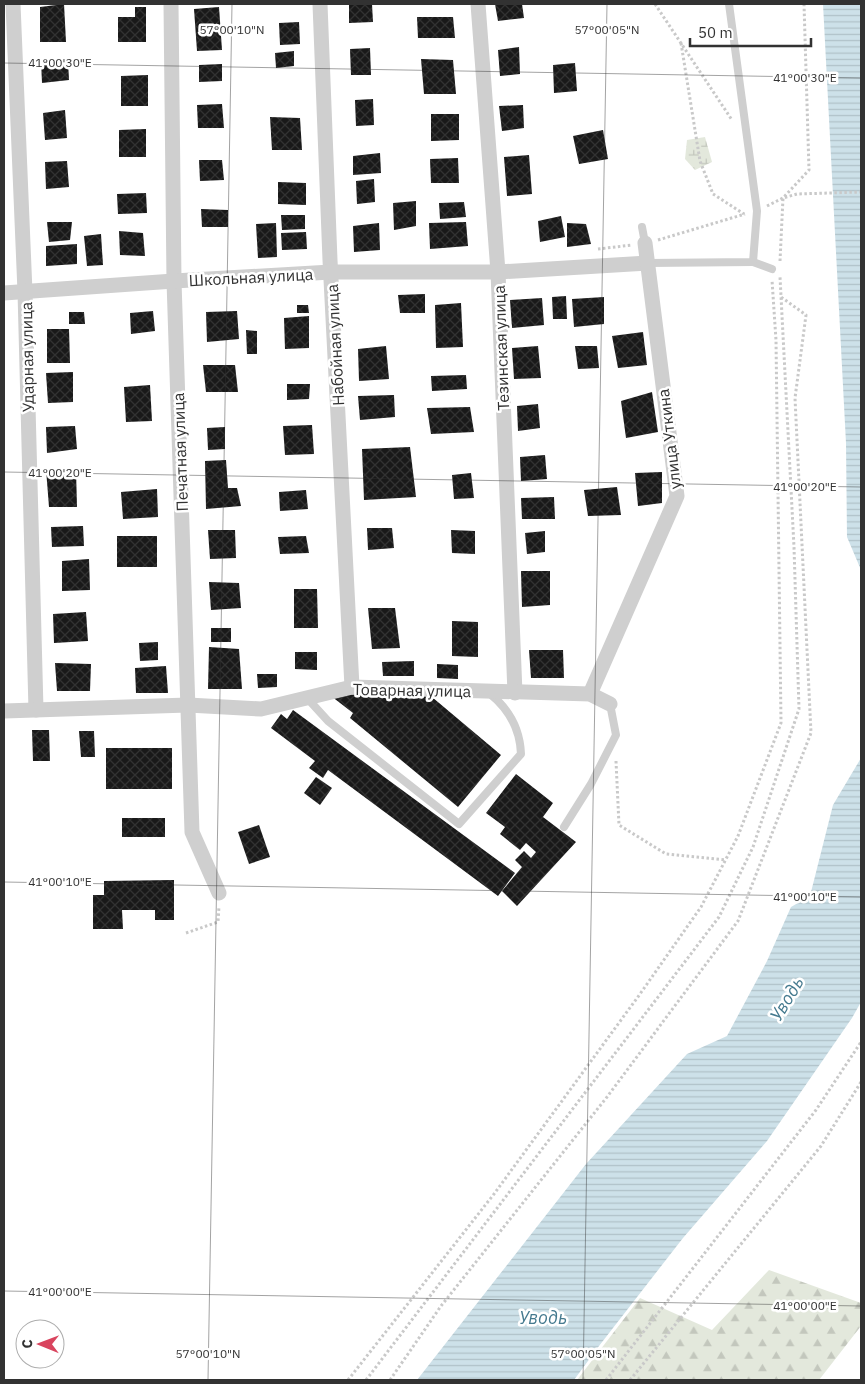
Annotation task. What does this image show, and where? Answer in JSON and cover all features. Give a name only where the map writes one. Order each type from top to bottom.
[{"type":"street","name":"Ударная улица","points":[[13,4],[25,292],[36,710]]},
{"type":"street","name":"Печатная улица","points":[[171,4],[174,281],[192,832],[220,893]]},
{"type":"street","name":"Набойная улица","points":[[320,4],[331,272],[352,686]]},
{"type":"street","name":"Тезинская улица","points":[[478,4],[498,272],[515,693]]},
{"type":"street","name":"улица Уткина","points":[[590,694],[677,496],[645,243]]},
{"type":"street","name":"Школьная улица","points":[[4,293],[331,272],[498,272],[648,263]]},
{"type":"street","name":"Товарная улица","points":[[4,711],[188,706],[261,709],[352,686],[515,693],[590,694],[610,704]]},
{"type":"lane","points":[[729,4],[757,211],[753,262]]},
{"type":"lane","name":"улица Уткина","points":[[642,227],[645,243]]},
{"type":"lane","points":[[648,263],[753,262],[772,269]]},
{"type":"lane","points":[[307,698],[328,721],[460,824],[521,754],[520,738],[504,707],[488,692]]},
{"type":"lane","points":[[564,827],[591,784],[616,735],[610,704]]},
{"type":"path","points":[[655,4],[732,120]]},
{"type":"path","points":[[366,1380],[718,917],[753,847],[799,709],[794,547],[780,268],[783,198],[809,170],[804,4]]},
{"type":"path","points":[[681,43],[700,160],[713,194],[744,214]]},
{"type":"path","points":[[645,243],[757,211],[783,198],[797,194],[861,192]]},
{"type":"path","points":[[348,1380],[494,1194],[611,1034],[701,907],[738,836],[780,723],[776,340],[772,269]]},
{"type":"path","points":[[390,1380],[440,1306],[607,1096],[738,921],[811,733],[795,398],[806,315],[781,297]]},
{"type":"path","points":[[616,735],[619,825],[666,854],[726,860]]},
{"type":"path","points":[[186,933],[218,922],[220,893]]},
{"type":"path","points":[[606,1380],[816,1110],[861,1042]]},
{"type":"path","points":[[630,1380],[821,1146],[861,1082]]},
{"type":"green space","points":[[705,137],[712,162],[695,170],[685,159],[687,140]]},
{"type":"green space","points":[[769,1270],[861,1303],[861,1326],[819,1380],[577,1380],[640,1298],[712,1330]]},
{"type":"water","points":[[823,4],[861,4],[861,570],[847,537],[846,443]]},
{"type":"water","name":"Уводь","points":[[861,758],[861,1002],[852,1018],[767,1141],[683,1238],[574,1380],[417,1380],[586,1164],[687,1054],[727,1036],[767,961],[791,907],[810,896],[833,805]]},
{"type":"building","points":[[64,4],[66,42],[40,42],[40,7]]},
{"type":"building","points":[[349,4],[372,4],[373,22],[349,23]]},
{"type":"building","points":[[495,4],[522,4],[524,18],[498,21]]},
{"type":"building","points":[[135,7],[146,7],[146,42],[118,42],[118,17],[135,17]]},
{"type":"building","points":[[219,7],[222,50],[197,51],[194,9]]},
{"type":"building","points":[[417,17],[453,17],[455,38],[418,38]]},
{"type":"building","points":[[299,22],[300,44],[280,45],[279,23]]},
{"type":"building","points":[[519,47],[520,74],[500,76],[498,50]]},
{"type":"building","points":[[370,48],[371,75],[351,75],[350,49]]},
{"type":"building","points":[[294,51],[294,66],[276,68],[275,53]]},
{"type":"building","points":[[421,59],[453,60],[456,94],[424,94]]},
{"type":"building","points":[[68,60],[69,80],[42,83],[41,61]]},
{"type":"building","points":[[575,63],[577,91],[554,93],[553,65]]},
{"type":"building","points":[[222,64],[222,81],[199,82],[199,65]]},
{"type":"building","points":[[148,75],[148,106],[121,106],[121,76]]},
{"type":"building","points":[[373,99],[374,125],[356,126],[355,100]]},
{"type":"building","points":[[222,104],[224,128],[198,128],[197,105]]},
{"type":"building","points":[[523,105],[524,128],[502,131],[499,106]]},
{"type":"building","points":[[65,110],[67,138],[45,140],[43,113]]},
{"type":"building","points":[[431,114],[459,114],[459,140],[431,141]]},
{"type":"building","points":[[270,117],[300,118],[302,150],[272,150]]},
{"type":"building","points":[[146,129],[146,157],[119,157],[119,130]]},
{"type":"building","points":[[603,130],[608,159],[579,164],[573,136]]},
{"type":"building","points":[[380,153],[381,173],[353,175],[353,156]]},
{"type":"building","points":[[529,155],[532,194],[507,196],[504,157]]},
{"type":"building","points":[[458,158],[459,183],[431,183],[430,159]]},
{"type":"building","points":[[199,160],[222,160],[224,180],[200,181]]},
{"type":"building","points":[[67,161],[69,187],[46,189],[45,162]]},
{"type":"building","points":[[374,179],[375,202],[357,204],[356,181]]},
{"type":"building","points":[[278,182],[306,183],[306,205],[278,204]]},
{"type":"building","points":[[146,193],[147,213],[118,214],[117,194]]},
{"type":"building","points":[[416,201],[416,226],[394,230],[393,203]]},
{"type":"building","points":[[464,202],[466,217],[440,219],[439,203]]},
{"type":"building","points":[[201,209],[228,210],[228,227],[202,227]]},
{"type":"building","points":[[281,215],[305,215],[305,229],[282,230]]},
{"type":"building","points":[[561,216],[565,237],[540,242],[538,221]]},
{"type":"building","points":[[47,222],[72,222],[70,240],[49,242]]},
{"type":"building","points":[[466,222],[468,246],[430,249],[429,223]]},
{"type":"building","points":[[276,223],[277,257],[258,258],[256,224]]},
{"type":"building","points":[[379,223],[380,250],[354,252],[353,226]]},
{"type":"building","points":[[567,223],[586,224],[591,244],[567,247]]},
{"type":"building","points":[[119,231],[143,233],[145,256],[120,255]]},
{"type":"building","points":[[306,232],[307,249],[282,250],[281,233]]},
{"type":"building","points":[[101,234],[103,265],[87,266],[84,236]]},
{"type":"building","points":[[77,244],[77,264],[46,266],[46,246]]},
{"type":"building","points":[[425,294],[425,313],[400,313],[398,295]]},
{"type":"building","points":[[566,296],[567,319],[553,319],[552,297]]},
{"type":"building","points":[[604,297],[604,324],[574,327],[572,299]]},
{"type":"building","points":[[542,298],[544,325],[512,328],[510,300]]},
{"type":"building","points":[[461,303],[463,347],[436,348],[435,305]]},
{"type":"building","points":[[297,305],[308,305],[309,313],[297,313]]},
{"type":"building","points":[[153,311],[155,331],[131,334],[130,313]]},
{"type":"building","points":[[237,311],[239,339],[207,342],[206,312]]},
{"type":"building","points":[[69,312],[84,312],[85,324],[69,324]]},
{"type":"building","points":[[309,316],[309,348],[285,349],[284,318]]},
{"type":"building","points":[[47,329],[69,329],[70,363],[47,363]]},
{"type":"building","points":[[246,330],[257,331],[257,354],[247,354]]},
{"type":"building","points":[[643,332],[647,365],[618,368],[612,336]]},
{"type":"building","points":[[386,346],[389,379],[359,381],[358,349]]},
{"type":"building","points":[[538,346],[541,378],[514,379],[512,348]]},
{"type":"building","points":[[575,346],[597,346],[599,368],[578,369]]},
{"type":"building","points":[[203,365],[235,365],[238,392],[206,392]]},
{"type":"building","points":[[73,372],[73,402],[48,403],[46,373]]},
{"type":"building","points":[[466,375],[467,389],[432,391],[431,376]]},
{"type":"building","points":[[287,384],[310,384],[309,399],[287,400]]},
{"type":"building","points":[[150,385],[152,421],[126,422],[124,387]]},
{"type":"building","points":[[652,392],[658,432],[626,438],[621,401]]},
{"type":"building","points":[[394,395],[395,417],[360,420],[358,396]]},
{"type":"building","points":[[538,404],[540,428],[518,431],[517,406]]},
{"type":"building","points":[[470,407],[474,432],[431,434],[427,408]]},
{"type":"building","points":[[312,425],[314,454],[285,455],[283,426]]},
{"type":"building","points":[[75,426],[77,449],[47,453],[46,427]]},
{"type":"building","points":[[225,427],[225,449],[208,450],[207,428]]},
{"type":"building","points":[[410,447],[416,497],[364,500],[362,449]]},
{"type":"building","points":[[545,455],[547,479],[521,481],[520,457]]},
{"type":"building","points":[[226,460],[228,488],[237,488],[241,506],[206,509],[205,461]]},
{"type":"building","points":[[46,469],[76,469],[77,507],[49,507]]},
{"type":"building","points":[[662,472],[662,503],[638,506],[635,473]]},
{"type":"building","points":[[471,473],[474,498],[454,499],[452,475]]},
{"type":"building","points":[[617,487],[621,515],[588,516],[584,490]]},
{"type":"building","points":[[157,489],[158,517],[123,519],[121,492]]},
{"type":"building","points":[[306,490],[308,509],[280,511],[279,492]]},
{"type":"building","points":[[554,497],[555,519],[522,519],[521,498]]},
{"type":"building","points":[[83,526],[84,546],[52,547],[51,527]]},
{"type":"building","points":[[367,528],[392,528],[394,548],[368,550]]},
{"type":"building","points":[[208,530],[235,530],[236,558],[210,559]]},
{"type":"building","points":[[451,530],[475,531],[475,554],[452,553]]},
{"type":"building","points":[[545,531],[545,552],[527,554],[525,533]]},
{"type":"building","points":[[117,536],[157,536],[157,567],[117,567]]},
{"type":"building","points":[[306,536],[309,553],[280,554],[278,537]]},
{"type":"building","points":[[89,559],[90,590],[62,591],[62,561]]},
{"type":"building","points":[[521,571],[550,571],[550,605],[522,607]]},
{"type":"building","points":[[209,582],[239,583],[241,608],[211,610]]},
{"type":"building","points":[[294,589],[317,589],[318,628],[294,628]]},
{"type":"building","points":[[368,608],[395,608],[400,648],[372,649]]},
{"type":"building","points":[[86,612],[88,641],[54,643],[53,614]]},
{"type":"building","points":[[452,621],[478,622],[478,657],[452,656]]},
{"type":"building","points":[[211,628],[231,628],[231,642],[211,642]]},
{"type":"building","points":[[158,642],[158,660],[140,661],[139,643]]},
{"type":"building","points":[[209,647],[239,649],[242,689],[208,689]]},
{"type":"building","points":[[529,650],[563,650],[564,678],[531,678]]},
{"type":"building","points":[[295,652],[317,652],[317,670],[295,669]]},
{"type":"building","points":[[414,661],[414,676],[383,676],[382,662]]},
{"type":"building","points":[[55,663],[91,664],[90,691],[57,691]]},
{"type":"building","points":[[437,664],[458,665],[458,679],[437,678]]},
{"type":"building","points":[[166,666],[168,693],[136,693],[135,668]]},
{"type":"building","points":[[257,674],[277,674],[277,687],[258,688]]},
{"type":"building","points":[[374,689],[388,700],[396,690],[426,692],[501,755],[458,807],[350,718],[353,713],[331,696]]},
{"type":"building","points":[[293,710],[515,873],[498,896],[328,770],[323,778],[309,768],[315,761],[271,728],[281,714],[287,719]]},
{"type":"building","points":[[32,730],[49,730],[50,761],[33,761]]},
{"type":"building","points":[[79,731],[94,731],[95,757],[81,757]]},
{"type":"building","points":[[106,748],[172,748],[172,789],[106,789]]},
{"type":"building","points":[[516,774],[553,803],[543,817],[576,842],[517,906],[502,891],[522,867],[515,860],[524,851],[531,858],[536,852],[526,843],[520,850],[500,834],[505,827],[486,813]]},
{"type":"building","points":[[316,777],[332,788],[320,805],[304,793]]},
{"type":"building","points":[[122,818],[165,818],[165,837],[122,837]]},
{"type":"building","points":[[259,825],[270,857],[249,864],[238,832]]},
{"type":"building","points":[[174,880],[174,920],[155,920],[155,910],[122,910],[123,929],[93,929],[93,895],[104,895],[104,881]]}]
